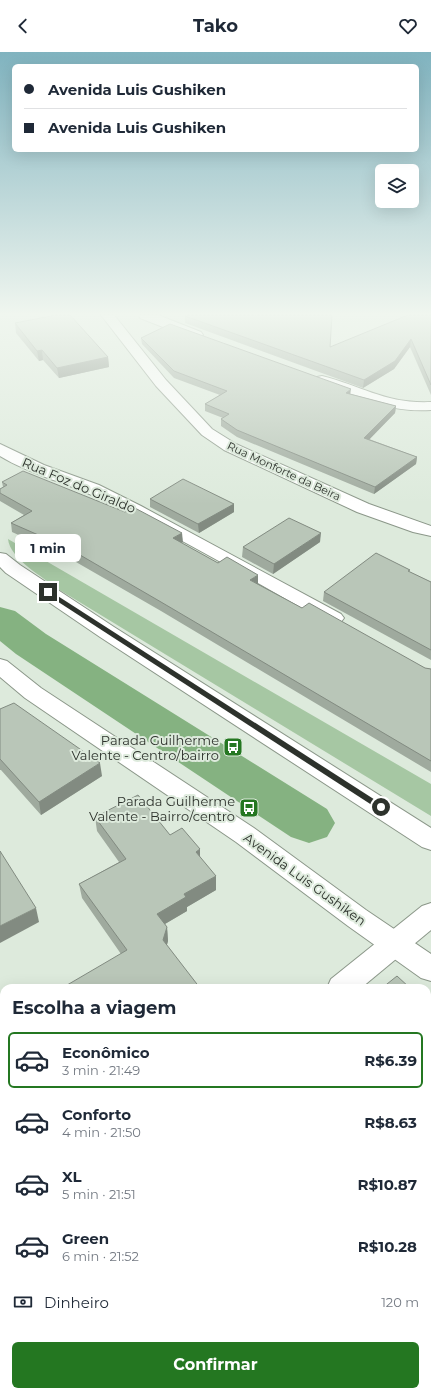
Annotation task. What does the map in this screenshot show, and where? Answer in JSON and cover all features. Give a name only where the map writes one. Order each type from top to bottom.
[{"type":"street","name":"Rua Monforte da Beira","points":[[157,378],[208,432],[230,447],[363,508],[431,531]]},
{"type":"street","points":[[315,378],[359,393],[401,405],[431,406]]},
{"type":"street","name":"Rua Foz do Giraldo","points":[[0,449],[30,464],[89,486],[163,522],[351,627]]},
{"type":"street","points":[[0,558],[13,569],[107,632],[431,840]]},
{"type":"street","name":"Avenida Luis Gushiken","points":[[0,666],[32,693],[245,834],[357,918],[431,969]]},
{"type":"street","points":[[346,984],[431,914]]},
{"type":"green space","points":[[8,539],[431,784],[431,816],[58,589],[28,567],[15,554]]},
{"type":"building","points":[[192,378],[320,378],[351,389],[346,393],[396,406],[364,438],[417,457],[375,487],[237,430],[221,419],[229,414],[205,404],[227,391]]},
{"type":"building","points":[[358,378],[368,378],[364,380]]},
{"type":"building","points":[[428,378],[431,378],[431,385]]},
{"type":"building","points":[[23,471],[125,512],[133,507],[182,533],[173,538],[218,563],[227,557],[258,575],[250,580],[302,608],[309,603],[425,668],[431,669],[431,761],[68,548],[11,523],[32,511],[0,493],[0,489],[7,485],[2,482]]},
{"type":"building","points":[[183,479],[234,504],[198,524],[150,499]]},
{"type":"building","points":[[289,518],[321,533],[274,564],[243,547]]},
{"type":"building","points":[[376,553],[431,582],[431,650],[324,592]]},
{"type":"building","points":[[14,703],[100,763],[39,802],[0,759],[0,709]]},
{"type":"building","points":[[138,795],[170,835],[182,828],[200,849],[196,852],[216,876],[184,894],[186,897],[157,914],[167,927],[163,940],[197,984],[69,984],[127,950],[79,884],[126,859],[95,817]]},
{"type":"building","points":[[0,851],[36,908],[0,926]]},
{"type":"building","points":[[397,976],[406,984],[387,984]]},
{"type":"waterway","points":[[0,620],[31,644],[309,823]]},
{"type":"place","name":"Parada Guilherme Valente - Centro/bairro","points":[[233,747]]},
{"type":"place","name":"Parada Guilherme Valente - Bairro/centro","points":[[249,808]]},
{"type":"route","points":[[48,592],[107,632],[381,807]]}]
